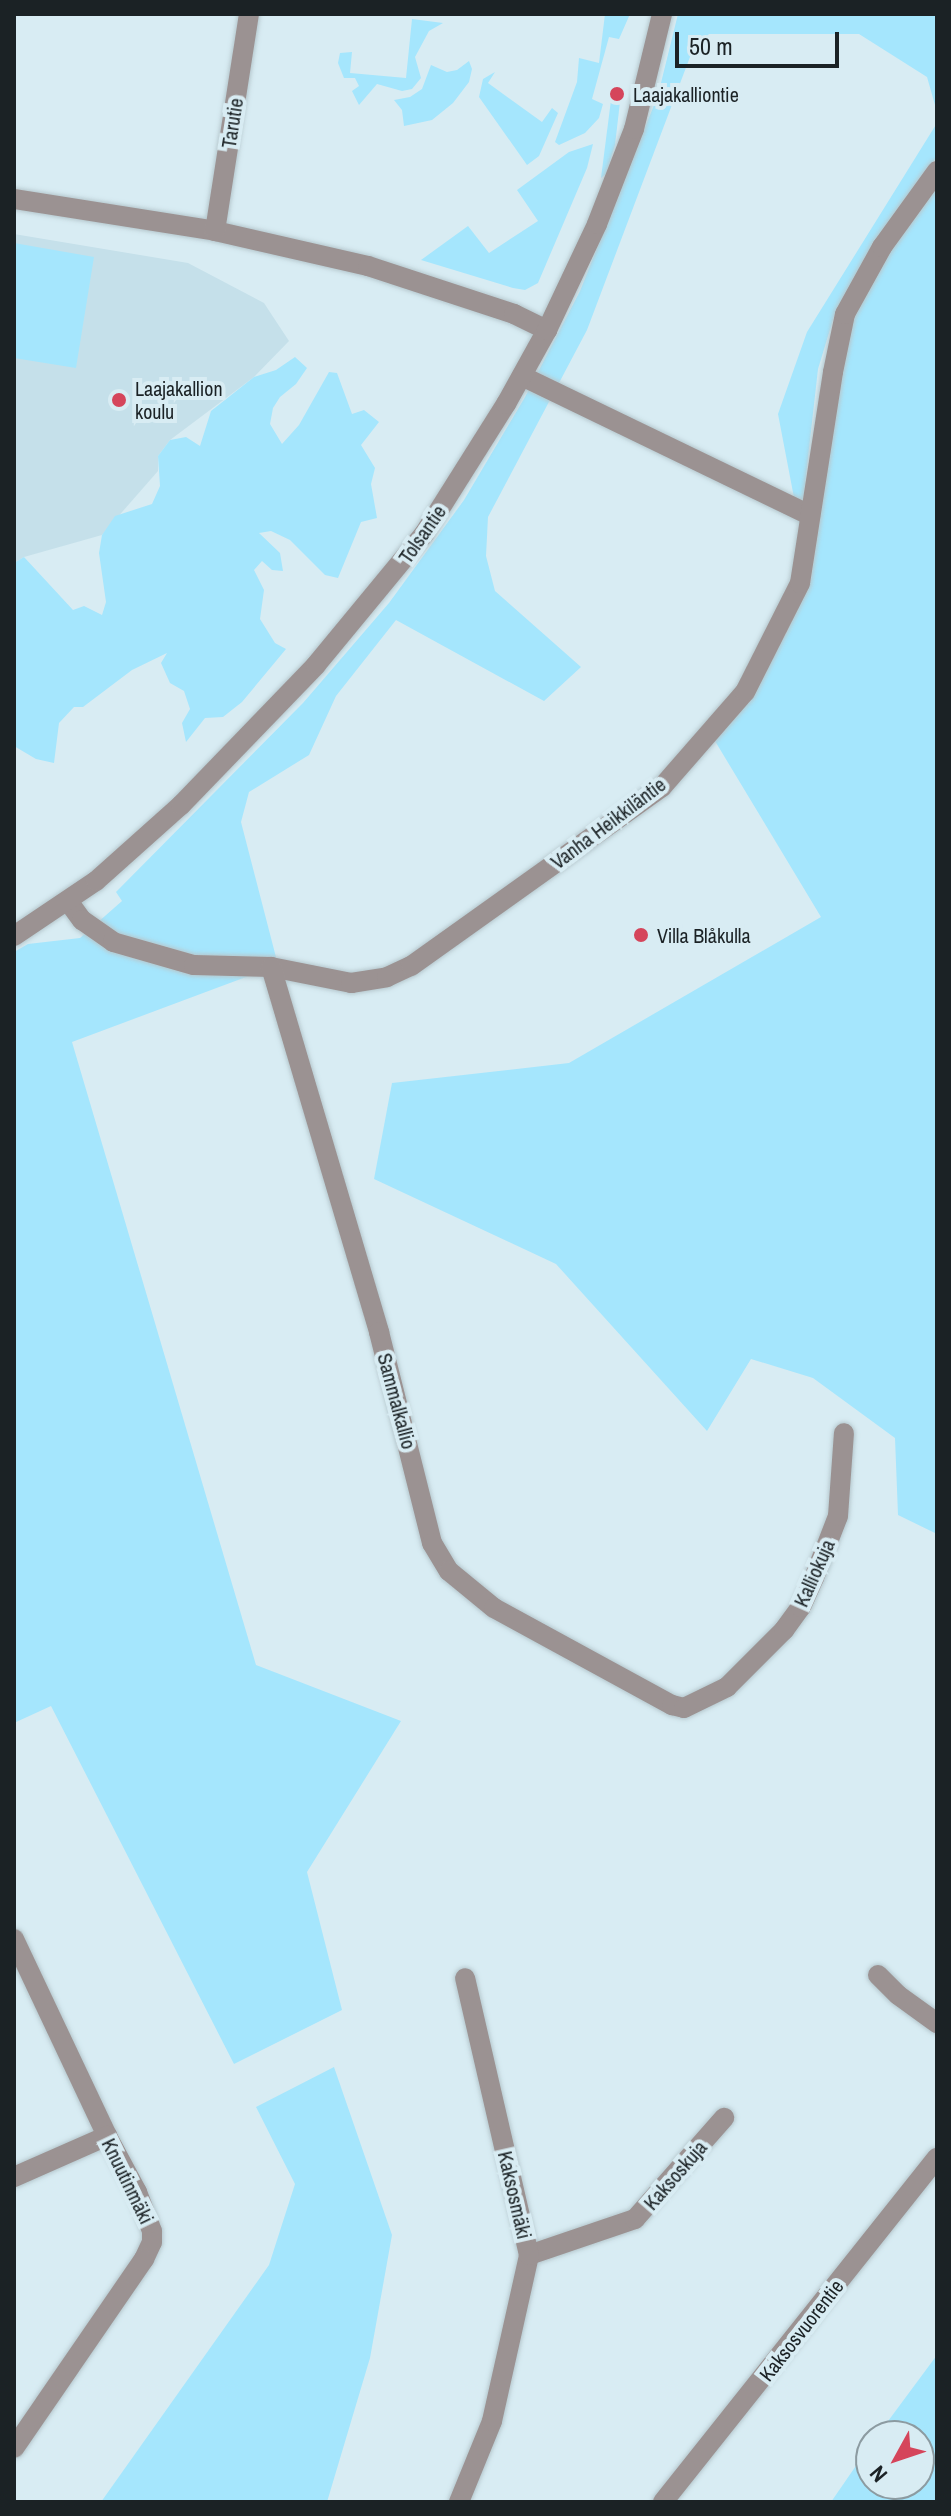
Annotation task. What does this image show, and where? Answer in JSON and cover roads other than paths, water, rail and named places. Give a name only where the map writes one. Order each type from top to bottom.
[{"type":"street","name":"Tarutie","points":[[215,231],[249,14]]},
{"type":"street","name":"Tolsantie","points":[[14,936],[123,860],[181,805],[250,737],[326,654],[424,534],[522,376],[597,224],[634,129],[662,14]]},
{"type":"street","name":"Vanha Heikkiläntie","points":[[68,901],[82,920],[113,942],[194,965],[271,967],[351,983],[387,977],[411,966],[662,787],[745,692],[800,583],[845,314],[882,247],[937,171]]},
{"type":"street","points":[[14,199],[215,231],[368,266],[501,309],[547,330]]},
{"type":"street","points":[[522,376],[810,515]]},
{"type":"street","name":"Sammalkallio","points":[[271,967],[324,1136],[379,1332],[432,1543],[449,1571],[494,1608],[617,1672],[672,1705],[684,1708]]},
{"type":"street","name":"Kalliokuja","points":[[684,1708],[727,1687],[784,1630],[801,1607],[838,1516],[844,1433]]},
{"type":"street","name":"Knuutinmäki","points":[[14,1939],[107,2136],[137,2192],[152,2231],[152,2242],[14,2448]]},
{"type":"street","points":[[878,1975],[898,1995],[937,2023]]},
{"type":"street","name":"Kaksosmäki","points":[[459,2502],[492,2421],[529,2255],[465,1978]]},
{"type":"street","name":"Kaksoskuja","points":[[529,2255],[635,2219],[724,2118]]},
{"type":"street","points":[[14,2177],[107,2136]]},
{"type":"street","name":"Kaksosvuorentie","points":[[663,2502],[937,2158]]},
{"type":"place","name":"Laajakalliontie","points":[[617,94]]},
{"type":"place","name":"Laajakallion koulu","points":[[119,400]]},
{"type":"place","name":"Villa Blåkulla","points":[[641,935]]}]
